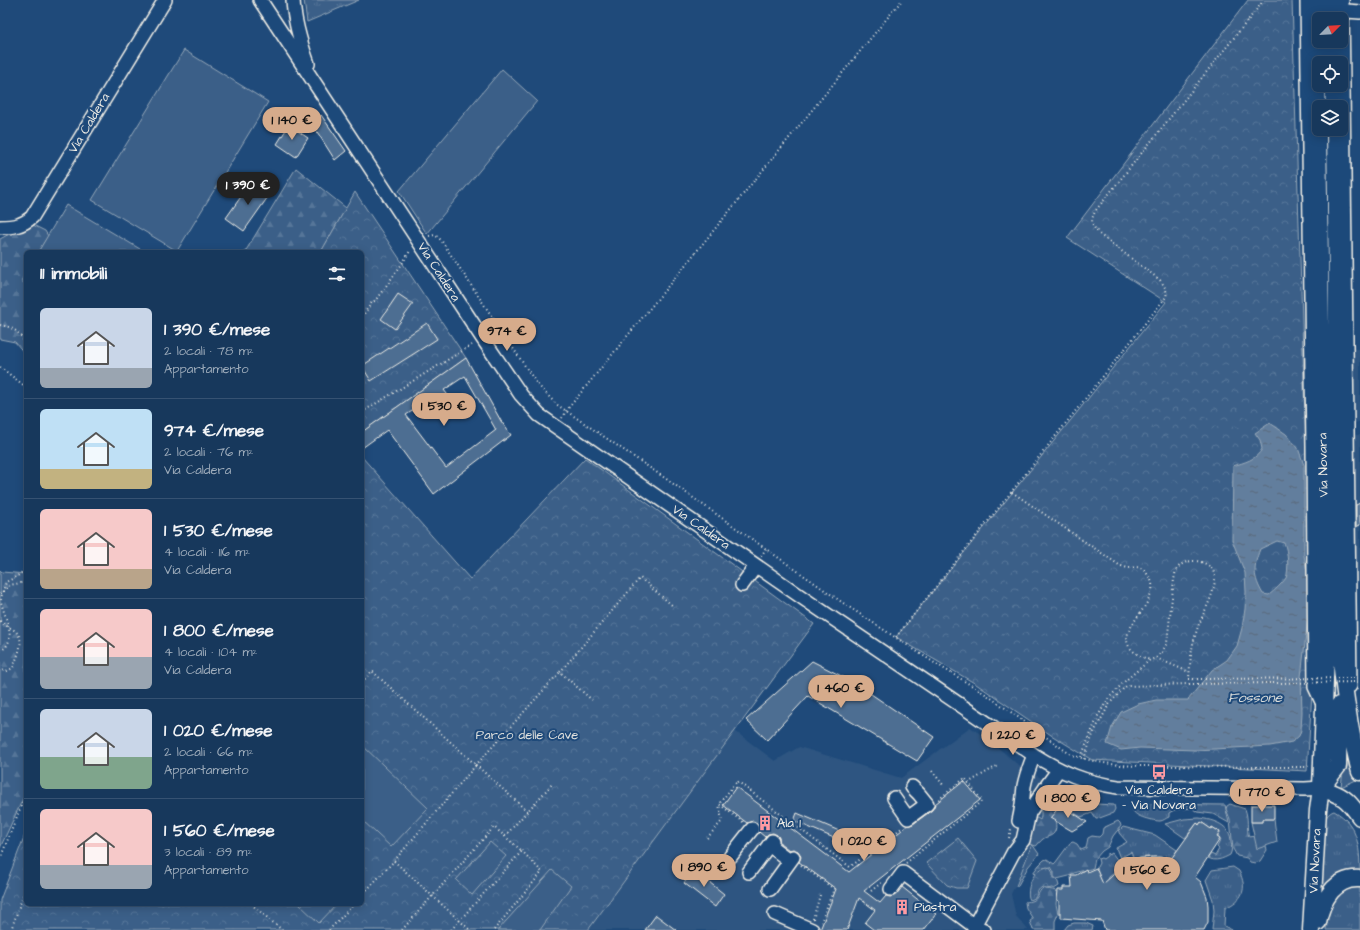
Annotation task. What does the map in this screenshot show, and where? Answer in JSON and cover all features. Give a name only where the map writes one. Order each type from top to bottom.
[{"type":"main road","name":"Via Novara","points":[[1311,930],[1318,810],[1321,788],[1324,708],[1332,682],[1324,586],[1316,0]]},
{"type":"main road","name":"Via Novara","points":[[1334,136],[1337,292],[1337,598],[1340,656],[1352,742],[1360,772]]},
{"type":"main road","points":[[1340,656],[1332,682],[1338,766],[1321,788],[1341,795],[1350,802],[1360,817]]},
{"type":"main road","points":[[1316,930],[1320,912],[1328,895],[1345,881],[1360,879]]},
{"type":"street","name":"Via Caldera","points":[[0,227],[18,226],[32,217],[165,0]]},
{"type":"street","name":"Via Caldera","points":[[260,0],[521,395],[539,415],[758,562],[1034,755],[1070,776],[1094,783],[1118,787],[1321,788]]},
{"type":"street","points":[[293,0],[295,19],[301,44],[315,83]]},
{"type":"street","points":[[1307,0],[1314,454],[1315,687],[1324,708]]},
{"type":"street","points":[[1348,711],[1350,677],[1337,11],[1360,12]]},
{"type":"street","points":[[742,585],[758,562]]},
{"type":"street","points":[[1013,852],[1023,806],[1024,786],[1027,771],[1034,755]]},
{"type":"street","points":[[887,885],[903,873],[975,929],[1013,852],[1023,840],[1029,813],[1059,769]]},
{"type":"street","points":[[894,798],[910,820],[929,806],[920,794],[912,787]]},
{"type":"street","points":[[1304,930],[1313,812]]},
{"type":"street","points":[[730,857],[750,827]]},
{"type":"street","points":[[750,872],[770,843],[792,859],[770,889]]},
{"type":"street","points":[[775,914],[814,927]]},
{"type":"path","points":[[561,420],[566,411],[902,0]]},
{"type":"path","points":[[896,637],[1166,298],[1167,294],[1162,283],[1099,234],[1093,226],[1092,218],[1096,210],[1261,4],[1262,0]]},
{"type":"path","points":[[428,236],[435,235],[441,240],[537,384],[556,404],[933,662],[984,693],[1070,754],[1084,759],[1115,765],[1306,767]]},
{"type":"path","points":[[364,314],[372,302],[378,297],[411,250]]},
{"type":"path","points":[[0,325],[19,332],[24,340]]},
{"type":"path","points":[[364,411],[483,338]]},
{"type":"path","points":[[0,367],[24,385]]},
{"type":"path","points":[[1012,492],[1119,565],[1127,568],[1138,566],[1146,571],[1151,581],[1152,590],[1148,602],[1127,634],[1131,649],[1138,656],[1150,660]]},
{"type":"path","points":[[758,562],[766,549]]},
{"type":"path","points":[[1080,758],[1098,716],[1108,699],[1126,680],[1162,652],[1167,643],[1174,580],[1177,569],[1191,560],[1201,561],[1210,566],[1215,576],[1213,590],[1195,634],[1189,679],[1360,678]]},
{"type":"path","points":[[0,651],[10,640],[8,621],[1,600],[3,592],[6,582],[16,577],[24,570]]},
{"type":"path","points":[[364,893],[394,861],[476,765],[560,672],[640,578],[673,606]]},
{"type":"path","points":[[0,594],[10,585],[24,582]]},
{"type":"path","points":[[0,621],[14,630],[19,635],[21,641],[13,668],[7,671],[0,670]]},
{"type":"path","points":[[1156,658],[1189,672]]},
{"type":"path","points":[[364,680],[372,671],[527,811]]},
{"type":"path","points":[[560,672],[592,700]]},
{"type":"path","points":[[1084,759],[1094,732],[1110,703],[1126,686],[1360,682]]},
{"type":"path","points":[[968,783],[997,766]]},
{"type":"path","points":[[932,771],[944,786]]},
{"type":"path","points":[[902,866],[982,800],[965,778],[929,806]]},
{"type":"path","points":[[707,838],[722,821],[719,804],[737,780],[850,867],[910,820]]},
{"type":"path","points":[[505,836],[553,783]]},
{"type":"path","points":[[0,860],[24,799]]},
{"type":"path","points":[[719,804],[750,827]]},
{"type":"path","points":[[402,930],[494,827],[522,851],[542,872],[494,930]]},
{"type":"path","points":[[451,930],[522,851]]},
{"type":"path","points":[[792,859],[834,890],[814,927]]},
{"type":"path","points":[[394,861],[470,930]]},
{"type":"path","points":[[871,891],[887,885]]},
{"type":"path","points":[[11,930],[24,893]]},
{"type":"path","points":[[814,927],[820,895]]},
{"type":"path","points":[[254,906],[282,930]]},
{"type":"path","points":[[329,930],[352,906]]},
{"type":"shaded area","points":[[1352,349],[1360,349],[1360,421],[1353,424]]},
{"type":"shaded area","points":[[1350,435],[1360,435],[1360,580],[1350,590]]},
{"type":"shaded area","points":[[970,727],[988,739],[1016,763],[1067,794],[1037,831],[1011,894],[1016,916],[1028,930],[588,930],[735,731],[775,761],[799,747],[901,778]]},
{"type":"green space","points":[[304,0],[359,0],[307,22]]},
{"type":"green space","points":[[1248,0],[1292,0],[1313,676],[1307,771],[1092,760],[1051,735],[976,684],[896,637],[1166,302],[1067,238]]},
{"type":"green space","points":[[184,50],[268,102],[178,250],[92,200]]},
{"type":"green space","points":[[502,69],[537,101],[427,234],[399,191]]},
{"type":"green space","points":[[296,168],[346,208],[322,250],[246,250]]},
{"type":"green space","points":[[355,192],[466,358],[364,431],[364,250],[322,250]]},
{"type":"green space","points":[[66,205],[142,250],[39,250]]},
{"type":"green space","points":[[33,225],[45,231],[48,236],[39,250],[24,250],[24,276],[21,281],[24,283],[24,353],[15,342],[0,339],[0,239],[15,231]]},
{"type":"green space","name":"Parco delle Cave","points":[[585,458],[814,624],[588,930],[0,930],[0,900],[24,837],[24,906],[364,906],[364,459],[470,579]]},
{"type":"green space","points":[[0,570],[2,572],[24,574],[24,796],[0,848]]},
{"type":"green space","points":[[364,747],[428,808],[391,847],[364,822]]},
{"type":"green space","points":[[1345,754],[1351,754],[1356,780],[1341,787]]},
{"type":"green space","points":[[1051,788],[1060,791],[1070,798],[1074,808],[1068,811],[1057,808],[1055,815],[1056,828],[1054,833],[1043,839],[1036,846],[1026,843],[1034,819],[1037,818],[1040,820],[1041,818],[1039,803]]},
{"type":"green space","points":[[1066,797],[1096,804],[1114,805],[1115,809],[1113,813],[1097,819],[1092,813],[1081,817],[1060,804]]},
{"type":"green space","points":[[1134,804],[1225,805],[1229,823],[1213,814],[1197,812],[1192,808],[1174,810],[1169,813],[1169,817],[1163,820],[1153,820],[1137,815],[1133,809]]},
{"type":"green space","points":[[1230,804],[1245,809],[1249,837],[1257,836],[1265,842],[1267,850],[1260,861],[1255,863],[1250,862],[1247,858],[1237,856],[1233,849],[1230,819],[1226,809]]},
{"type":"green space","points":[[1334,811],[1343,817],[1354,831],[1359,849],[1360,878],[1320,894],[1324,823],[1330,813]]},
{"type":"green space","points":[[1199,818],[1216,822],[1225,827],[1230,836],[1232,846],[1230,855],[1216,860],[1208,858],[1211,854],[1215,856],[1219,849],[1217,847],[1221,839],[1218,837],[1220,832],[1212,827],[1211,829],[1201,822],[1199,824],[1197,823],[1185,838],[1165,824],[1184,819]]},
{"type":"green space","points":[[1262,819],[1274,819],[1277,842],[1257,849],[1251,822],[1262,822]]},
{"type":"green space","points":[[1118,821],[1121,826],[1113,836],[1108,847],[1095,859],[1093,868],[1057,879],[1054,877],[1054,872],[1051,867],[1043,868],[1035,874],[1033,873],[1044,860],[1047,859],[1054,864],[1070,843],[1073,842],[1077,844],[1081,850],[1086,848],[1088,838],[1092,836],[1099,837],[1102,834],[1103,828]]},
{"type":"green space","points":[[1123,827],[1155,835],[1177,850],[1171,859],[1152,856],[1134,860],[1131,852],[1120,858],[1116,848],[1127,842],[1119,833]]},
{"type":"green space","points":[[958,838],[977,861],[967,888],[956,888],[947,885],[926,863]]},
{"type":"green space","points":[[490,842],[506,856],[472,895],[456,880]]},
{"type":"green space","points":[[1032,844],[1039,854],[1028,867],[1017,887],[1016,886]]},
{"type":"green space","points":[[1107,853],[1109,855],[1112,853],[1123,866],[1109,877],[1105,889],[1094,875],[1098,873],[1098,859],[1103,859],[1107,856]]},
{"type":"green space","points":[[1047,867],[1050,868],[1053,873],[1053,878],[1057,879],[1059,886],[1054,889],[1046,889],[1043,887],[1039,890],[1035,898],[1030,900],[1028,894],[1032,879],[1037,872]]},
{"type":"green space","points":[[1233,867],[1239,871],[1242,877],[1243,889],[1240,898],[1225,908],[1224,926],[1232,930],[1212,930],[1214,911],[1213,900],[1206,880],[1212,870]]},
{"type":"green space","points":[[552,870],[571,886],[540,930],[498,930]]},
{"type":"green space","points":[[1348,887],[1360,887],[1360,930],[1326,930],[1328,912],[1333,898]]},
{"type":"green space","points":[[1043,888],[1056,891],[1058,914],[1055,921],[1055,930],[1033,930],[1030,921],[1033,919],[1026,908],[1025,902],[1034,900]]},
{"type":"green space","points":[[301,906],[335,906],[319,923]]},
{"type":"green space","points":[[1074,923],[1086,923],[1093,926],[1092,930],[1064,930],[1068,925]]},
{"type":"water","name":"Fossone","points":[[1270,423],[1286,434],[1298,448],[1304,465],[1304,555],[1307,573],[1309,609],[1301,677],[1302,712],[1301,730],[1299,736],[1292,742],[1270,746],[1195,750],[1140,748],[1121,750],[1107,744],[1112,727],[1121,712],[1138,704],[1156,700],[1188,700],[1212,670],[1227,660],[1237,646],[1242,628],[1246,592],[1245,573],[1232,540],[1233,466],[1250,460],[1260,453],[1262,449],[1260,440],[1255,433]],"holes":[[[1277,541],[1284,543],[1288,560],[1286,578],[1269,595],[1263,594],[1257,582],[1255,572],[1256,561],[1260,549]]]},
{"type":"building","points":[[321,115],[346,151],[335,160],[314,127]]},
{"type":"building","points":[[289,125],[308,138],[296,157],[277,144]]},
{"type":"building","points":[[252,181],[270,194],[244,231],[226,218]]},
{"type":"building","points":[[398,294],[413,304],[395,329],[381,319]]},
{"type":"building","points":[[427,323],[437,339],[371,381],[364,369],[364,365]]},
{"type":"building","points":[[466,358],[501,421],[511,435],[434,494],[387,430],[364,447],[364,431]],"holes":[[[465,376],[496,430],[446,468],[406,415],[423,404],[429,413],[450,398],[444,390]]]},
{"type":"building","points":[[1360,503],[1360,525],[1356,527],[1356,505]]},
{"type":"building","points":[[812,661],[855,683],[934,737],[917,761],[808,696],[767,740],[746,720]]},
{"type":"building","points":[[964,781],[980,800],[864,891],[880,903],[886,896],[894,896],[902,887],[936,914],[924,930],[874,930],[865,923],[875,910],[859,898],[847,930],[820,930],[836,889],[799,862],[801,857],[798,851],[793,849],[789,850],[780,843],[777,835],[773,833],[768,834],[765,837],[759,832],[760,826],[757,823],[753,821],[747,823],[723,805],[736,787],[849,872],[907,826],[913,824],[932,810],[935,804]]},
{"type":"building","points":[[1061,805],[1087,822],[1072,831],[1050,818]]},
{"type":"building","points":[[1251,805],[1274,805],[1274,819],[1262,819],[1262,822],[1251,822]]},
{"type":"building","points":[[797,813],[844,833],[841,841],[794,821]]},
{"type":"building","points":[[1201,822],[1211,829],[1212,827],[1220,832],[1217,837],[1220,839],[1195,877],[1201,882],[1207,897],[1208,922],[1204,930],[1105,930],[1102,921],[1061,918],[1061,913],[1059,913],[1059,901],[1057,900],[1058,890],[1063,890],[1063,887],[1072,887],[1071,875],[1076,875],[1086,869],[1087,872],[1096,868],[1103,884],[1122,867],[1140,858],[1159,857],[1171,859],[1197,823],[1199,825]]},
{"type":"building","points":[[694,870],[724,894],[715,907],[684,883]]},
{"type":"building","points":[[656,915],[676,930],[645,930]]},
{"type":"place","name":"Via Caldera - Via Novara","points":[[1159,772]]},
{"type":"place","name":"Ala 1","points":[[765,823]]},
{"type":"place","name":"Piastra","points":[[902,907]]}]
